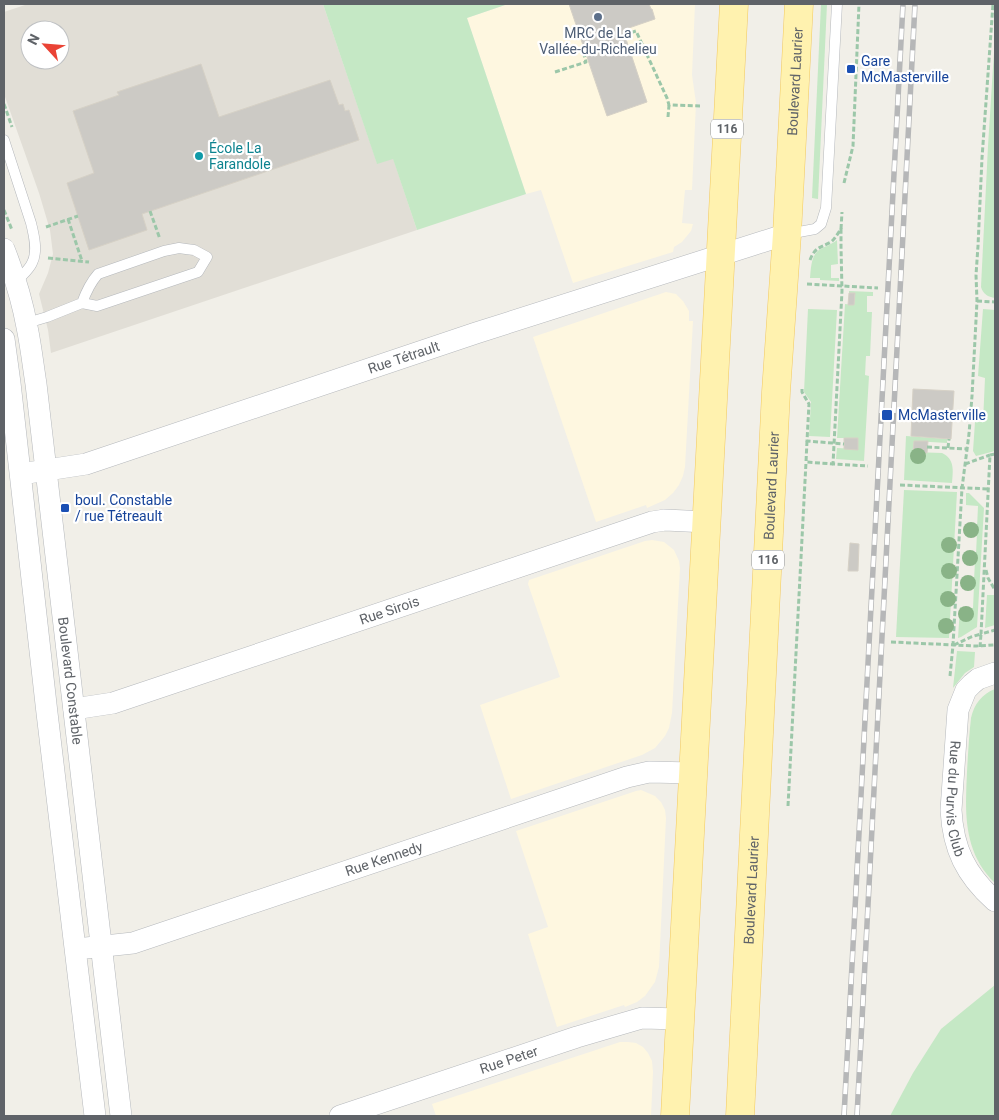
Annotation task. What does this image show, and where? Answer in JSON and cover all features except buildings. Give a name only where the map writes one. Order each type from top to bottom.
[{"type":"main road","name":"116","points":[[675,1116],[734,4]]},
{"type":"main road","name":"Boulevard Laurier","points":[[740,1116],[776,392],[787,234],[799,4]]},
{"type":"street","name":"Rue Tétrault","points":[[21,474],[86,464],[476,334],[787,234]]},
{"type":"street","name":"Boulevard Constable","points":[[4,249],[16,282],[26,322],[36,384],[121,1116]]},
{"type":"street","name":"Boulevard Constable","points":[[4,339],[95,1116]]},
{"type":"street","name":"Rue Sirois","points":[[74,709],[113,703],[652,522],[666,520],[706,522]]},
{"type":"street","name":"Rue du Purvis Club","points":[[995,673],[978,679],[972,684],[966,690],[958,710],[951,810],[955,842],[968,871],[995,901]]},
{"type":"street","name":"Rue Kennedy","points":[[76,950],[133,943],[627,777],[649,772],[693,773]]},
{"type":"street","name":"Rue Peter","points":[[340,1116],[642,1018],[680,1019]]},
{"type":"lane","points":[[787,234],[815,229],[821,224],[826,208],[837,4]]},
{"type":"lane","points":[[4,140],[32,223],[34,235],[32,264],[16,282]]},
{"type":"lane","points":[[26,322],[47,317],[82,303],[97,306],[198,272],[207,257],[194,250],[179,248],[164,250],[98,274],[87,290],[82,303]]},
{"type":"path","points":[[844,187],[853,146],[859,4]]},
{"type":"path","points":[[949,683],[962,488],[972,396],[977,301],[976,275],[993,4]]},
{"type":"path","points":[[624,35],[636,31],[668,98],[668,117]]},
{"type":"path","points":[[555,72],[586,62],[582,47],[584,47]]},
{"type":"path","points":[[669,105],[700,106]]},
{"type":"path","points":[[833,464],[842,286],[842,208]]},
{"type":"path","points":[[150,211],[159,237]]},
{"type":"path","points":[[46,227],[78,216]]},
{"type":"path","points":[[68,219],[82,261]]},
{"type":"path","points":[[809,263],[817,248],[833,240],[841,229]]},
{"type":"path","points":[[807,282],[807,284],[878,288]]},
{"type":"path","points":[[977,301],[995,302]]},
{"type":"path","points":[[788,806],[809,404],[802,392],[802,383]]},
{"type":"path","points":[[948,448],[949,439]]},
{"type":"path","points":[[807,441],[844,444]]},
{"type":"path","points":[[927,447],[967,450]]},
{"type":"path","points":[[965,464],[995,454]]},
{"type":"path","points":[[980,647],[990,456]]},
{"type":"path","points":[[806,462],[868,466]]},
{"type":"path","points":[[900,485],[989,489]]},
{"type":"path","points":[[985,565],[988,578],[995,590]]},
{"type":"path","points":[[953,645],[970,637],[995,630]]},
{"type":"path","points":[[891,642],[980,647],[995,645]]},
{"type":"shaded area","points":[[28,4],[323,4],[377,163],[393,158],[417,230],[51,353],[48,330],[39,294],[48,273],[53,254],[50,230],[4,94],[4,12]]},
{"type":"shaded area","points":[[508,4],[695,4],[692,75],[696,103],[692,190],[685,190],[682,223],[693,224],[691,231],[682,242],[674,247],[673,252],[573,283],[541,190],[526,194],[467,18]]},
{"type":"shaded area","points":[[666,292],[676,294],[683,301],[689,311],[689,321],[693,321],[683,476],[673,493],[665,500],[647,508],[646,505],[596,522],[533,337]]},
{"type":"shaded area","points":[[652,540],[664,542],[674,550],[680,568],[672,713],[665,736],[655,748],[642,755],[511,799],[480,705],[560,677],[528,584],[529,580]]},
{"type":"shaded area","points":[[641,790],[655,796],[661,802],[666,818],[659,967],[655,982],[645,996],[637,1002],[557,1027],[528,934],[548,927],[516,831]]},
{"type":"shaded area","points":[[620,1042],[636,1043],[643,1047],[652,1061],[651,1116],[436,1116],[432,1104]]},
{"type":"green space","points":[[323,4],[508,4],[467,18],[526,194],[417,230],[393,159],[377,164]]},
{"type":"green space","points":[[821,4],[827,4],[818,199],[812,198]]},
{"type":"green space","points":[[995,36],[995,298],[986,295],[981,287]]},
{"type":"green space","points":[[837,240],[838,264],[831,265],[831,278],[839,278],[839,281],[810,278],[812,262],[816,253]]},
{"type":"green space","points":[[849,291],[873,292],[873,296],[867,296],[867,312],[872,312],[870,356],[866,356],[865,375],[869,376],[864,461],[836,459],[837,448],[858,449],[858,438],[837,438],[845,304],[854,305],[855,294],[849,293]]},
{"type":"green space","points":[[808,309],[837,310],[830,437],[809,436],[811,402],[804,392]]},
{"type":"green space","points":[[983,309],[995,310],[995,451],[976,456],[973,451],[975,422],[983,422],[985,378],[978,376]]},
{"type":"green space","points":[[906,436],[947,439],[947,443],[914,441],[913,452],[942,453],[946,456],[952,466],[952,483],[904,480]]},
{"type":"green space","points":[[904,490],[957,492],[949,638],[896,637]]},
{"type":"green space","points":[[966,493],[969,493],[984,508],[977,627],[958,638],[960,607],[973,608],[974,586],[961,585],[962,581],[974,581],[975,560],[962,559],[963,554],[976,554],[977,533],[964,532],[965,528],[977,528],[978,506],[966,505]]},
{"type":"green space","points":[[987,595],[994,595],[995,597],[995,625],[985,628]]},
{"type":"green space","points":[[957,651],[975,652],[974,667],[965,673],[953,688]]},
{"type":"green space","points":[[995,689],[995,883],[977,858],[972,845],[968,831],[966,802],[971,718],[979,700]]},
{"type":"green space","points":[[995,985],[995,1116],[890,1116],[913,1073],[941,1029]]},
{"type":"railway","points":[[844,1116],[903,4]]},
{"type":"railway","points":[[857,1116],[915,4]]},
{"type":"place","name":"MRC de La Vallée-du-Richelieu","points":[[598,17]]},
{"type":"place","name":"Gare McMasterville","points":[[851,69]]},
{"type":"place","name":"École La Farandole","points":[[199,156]]},
{"type":"place","name":"McMasterville","points":[[887,415]]},
{"type":"place","name":"boul. Constable / rue Tétreault","points":[[65,508]]}]
